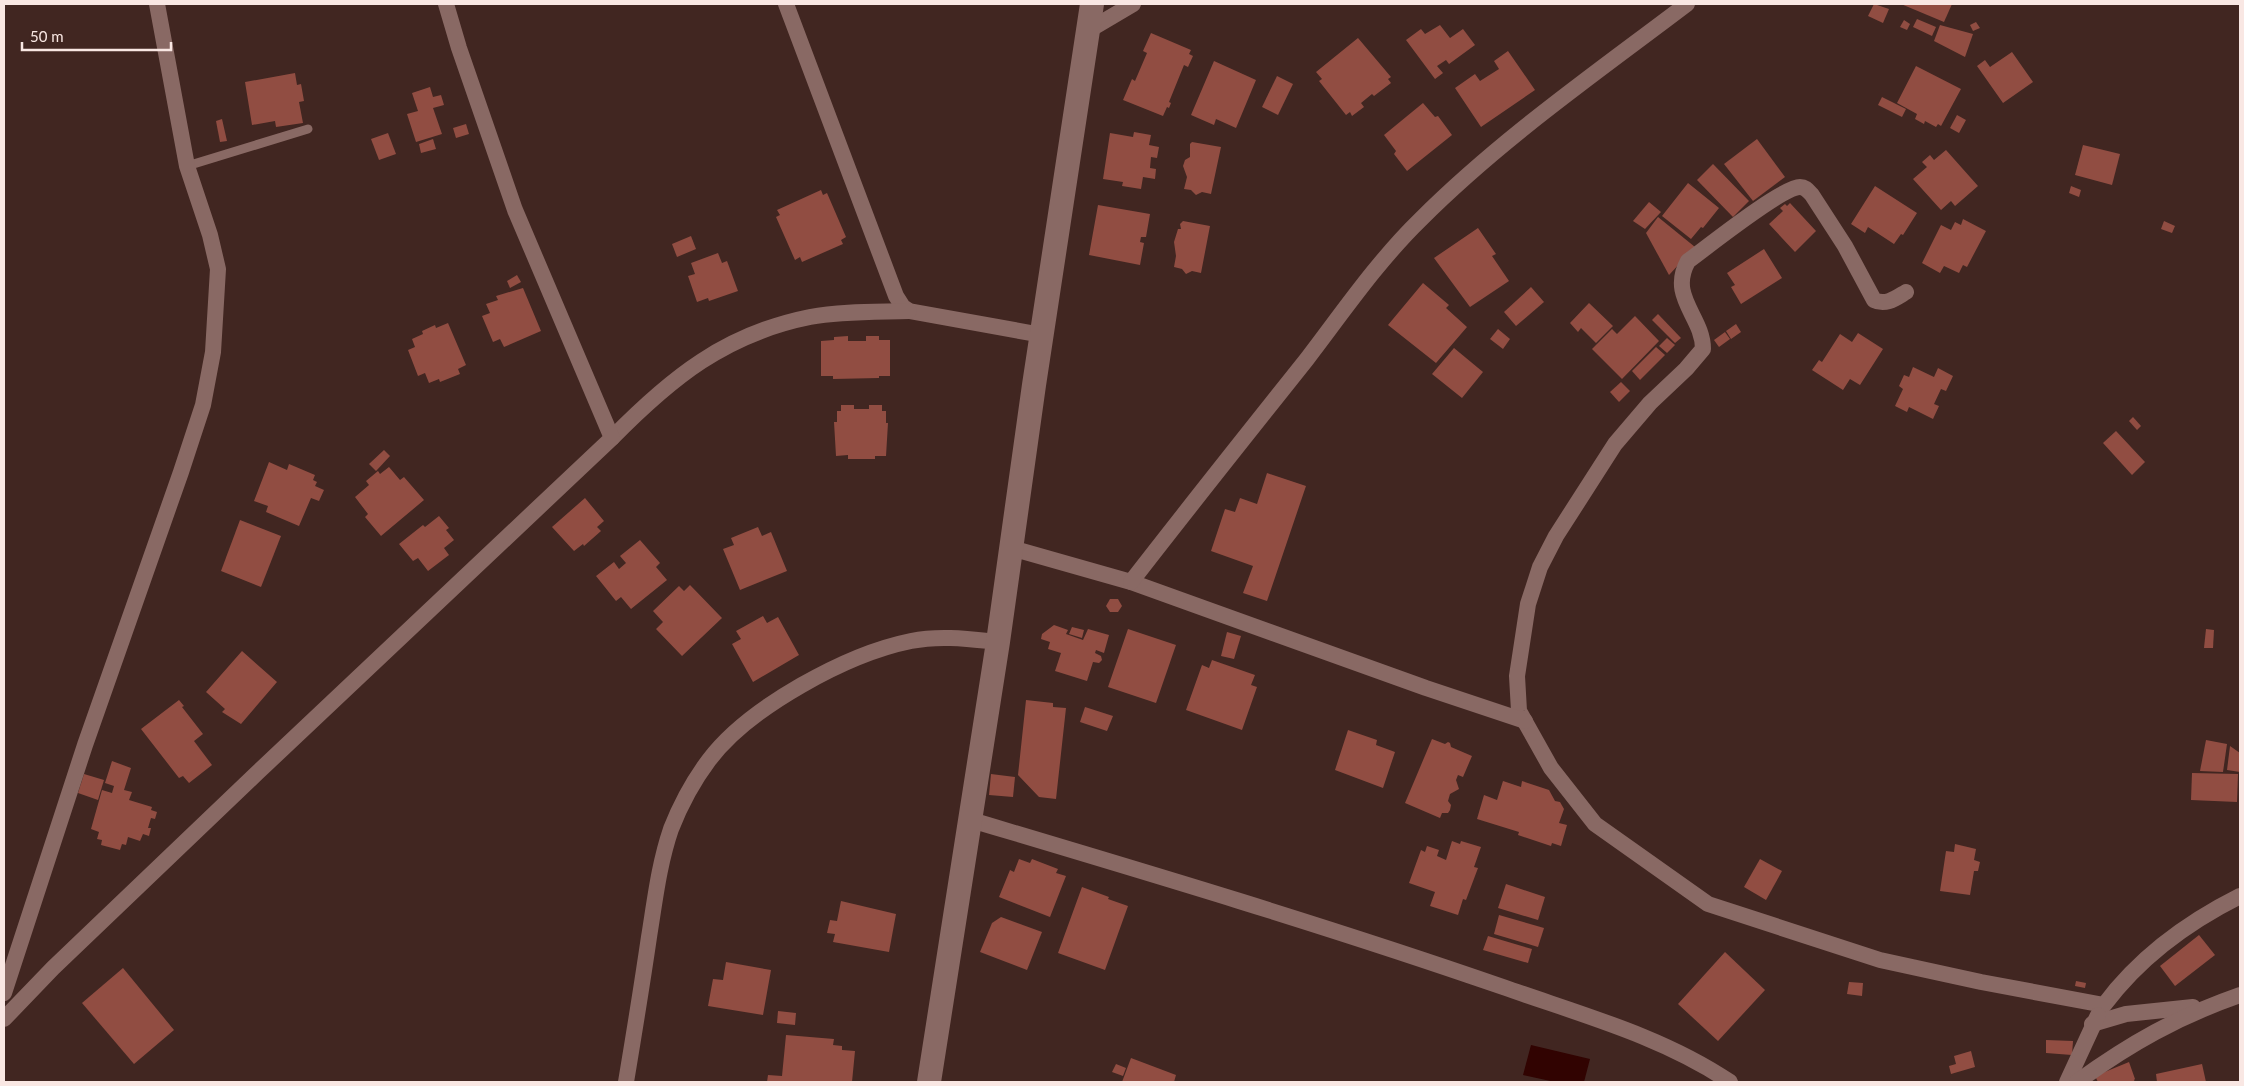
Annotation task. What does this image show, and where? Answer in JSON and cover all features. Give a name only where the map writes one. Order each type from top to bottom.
[{"type":"street","points":[[4,993],[85,745],[203,405],[213,352],[218,269],[210,235],[187,166],[157,4]]},
{"type":"street","points":[[446,4],[459,48],[515,210],[612,438]]},
{"type":"street","points":[[786,4],[896,296],[903,307],[909,311]]},
{"type":"street","points":[[929,1082],[998,642],[1092,4]]},
{"type":"street","points":[[1089,30],[1133,4]]},
{"type":"street","points":[[1131,582],[1352,299],[1418,221],[1523,128],[1609,61],[1688,4]]},
{"type":"street","points":[[1906,292],[1889,302],[1880,303],[1874,300],[1845,246],[1812,195],[1806,188],[1800,187],[1794,188],[1764,205],[1688,261],[1681,281],[1685,302],[1698,328],[1703,342],[1703,349],[1686,369],[1650,403],[1615,444],[1556,536],[1540,567],[1528,604],[1517,676],[1519,711],[1551,768],[1596,824],[1708,904],[1880,960],[1999,986],[2104,1005]]},
{"type":"street","points":[[4,1019],[53,968],[193,834],[667,386],[709,355],[754,332],[811,317],[909,311],[1042,335]]},
{"type":"street","points":[[1011,548],[1131,582],[1426,688],[1525,721]]},
{"type":"street","points":[[626,1082],[658,873],[671,829],[689,792],[710,759],[743,727],[787,694],[837,666],[912,641],[942,638],[998,642]]},
{"type":"street","points":[[971,820],[1288,915],[1424,959],[1638,1035],[1712,1070],[1730,1082]]},
{"type":"street","points":[[2067,1082],[2092,1024],[2104,1005],[2138,965],[2172,939],[2221,906],[2240,896]]},
{"type":"street","points":[[2077,1082],[2115,1055],[2171,1022],[2240,995]]},
{"type":"street","points":[[2092,1024],[2126,1014],[2210,1006]]},
{"type":"lane","points":[[187,166],[308,129]]},
{"type":"shaded area","points":[[1531,1045],[1590,1059],[1584,1082],[1555,1082],[1523,1075]]},
{"type":"building","points":[[1874,4],[1889,9],[1883,23],[1868,16]]},
{"type":"building","points":[[1901,4],[1952,4],[1944,22]]},
{"type":"building","points":[[1917,19],[1936,27],[1932,36],[1913,27]]},
{"type":"building","points":[[1904,20],[1910,24],[1907,30],[1900,27]]},
{"type":"building","points":[[1976,22],[1980,28],[1973,31],[1970,25]]},
{"type":"building","points":[[1440,25],[1450,38],[1463,29],[1475,45],[1449,64],[1446,60],[1437,66],[1443,73],[1435,79],[1406,40],[1421,29],[1425,34]]},
{"type":"building","points":[[1940,25],[1973,34],[1965,57],[1934,41]]},
{"type":"building","points":[[1151,33],[1191,50],[1189,54],[1193,56],[1188,67],[1184,65],[1169,102],[1171,103],[1169,108],[1167,107],[1163,116],[1123,100],[1132,79],[1135,81],[1147,53],[1143,51]]},
{"type":"building","points":[[1358,38],[1391,77],[1388,79],[1391,83],[1361,103],[1364,107],[1352,116],[1350,112],[1346,115],[1319,81],[1322,79],[1316,72]]},
{"type":"building","points":[[1508,51],[1535,90],[1481,127],[1455,88],[1475,74],[1480,81],[1499,69],[1494,61]]},
{"type":"building","points":[[2012,52],[2033,82],[2003,103],[1977,66],[1985,60],[1990,67]]},
{"type":"building","points":[[1214,61],[1256,80],[1236,128],[1216,119],[1214,125],[1191,115]]},
{"type":"building","points":[[1916,66],[1961,89],[1941,126],[1938,124],[1936,127],[1925,121],[1924,124],[1915,119],[1917,114],[1897,103]]},
{"type":"building","points":[[295,73],[297,85],[301,84],[304,101],[299,102],[303,123],[276,127],[275,121],[252,125],[245,82]]},
{"type":"building","points":[[1277,76],[1293,84],[1278,115],[1262,107]]},
{"type":"building","points":[[430,87],[433,97],[441,95],[444,105],[433,108],[442,134],[416,142],[407,114],[418,111],[412,93]]},
{"type":"building","points":[[1882,97],[1906,109],[1902,117],[1878,105]]},
{"type":"building","points":[[1423,103],[1435,117],[1438,116],[1452,135],[1407,171],[1394,154],[1396,151],[1384,135]]},
{"type":"building","points":[[1957,115],[1966,120],[1959,133],[1950,128]]},
{"type":"building","points":[[222,119],[227,141],[220,142],[216,121]]},
{"type":"building","points":[[466,124],[469,134],[456,138],[453,128]]},
{"type":"building","points":[[1134,132],[1151,135],[1149,145],[1159,147],[1157,158],[1151,157],[1150,168],[1156,169],[1155,179],[1143,177],[1141,189],[1122,186],[1123,182],[1103,179],[1110,133],[1133,137]]},
{"type":"building","points":[[388,133],[396,154],[379,160],[371,139]]},
{"type":"building","points":[[433,139],[436,149],[421,153],[419,144]]},
{"type":"building","points":[[1757,139],[1785,177],[1753,201],[1724,164]]},
{"type":"building","points":[[1192,142],[1221,147],[1211,194],[1202,192],[1196,195],[1191,190],[1184,189],[1187,177],[1183,166],[1185,160],[1190,157],[1190,144]]},
{"type":"building","points":[[2083,145],[2120,154],[2112,185],[2075,175]]},
{"type":"building","points":[[1946,150],[1978,186],[1955,206],[1951,201],[1941,210],[1913,179],[1927,167],[1922,162],[1930,155],[1934,160]]},
{"type":"building","points":[[1713,164],[1749,201],[1733,217],[1697,180]]},
{"type":"building","points":[[1688,183],[1719,208],[1703,228],[1701,227],[1691,239],[1662,216]]},
{"type":"building","points":[[1875,186],[1917,213],[1903,235],[1901,234],[1894,244],[1868,227],[1865,233],[1851,224]]},
{"type":"building","points":[[2071,186],[2081,190],[2079,197],[2069,193]]},
{"type":"building","points":[[821,190],[823,195],[827,193],[846,237],[841,240],[843,244],[802,262],[800,257],[795,260],[776,217],[780,215],[777,210]]},
{"type":"building","points":[[1649,202],[1661,212],[1645,229],[1633,221]]},
{"type":"building","points":[[1790,203],[1816,231],[1795,252],[1769,224],[1783,211],[1780,208]]},
{"type":"building","points":[[1098,205],[1150,214],[1146,237],[1141,237],[1140,242],[1144,243],[1140,265],[1089,255]]},
{"type":"building","points":[[1658,217],[1695,247],[1669,275],[1646,233]]},
{"type":"building","points":[[1963,219],[1986,231],[1967,267],[1963,265],[1959,273],[1944,266],[1940,273],[1922,263],[1941,225],[1951,230],[1955,222],[1961,225]]},
{"type":"building","points":[[1183,221],[1210,226],[1201,273],[1192,271],[1186,274],[1182,269],[1174,267],[1176,256],[1174,242],[1178,229],[1181,229],[1180,224]]},
{"type":"building","points":[[2164,221],[2175,226],[2172,233],[2161,229]]},
{"type":"building","points":[[1478,228],[1496,254],[1492,256],[1509,281],[1470,307],[1434,258]]},
{"type":"building","points":[[691,236],[696,249],[677,257],[672,244]]},
{"type":"building","points":[[1764,249],[1782,278],[1741,304],[1731,287],[1735,285],[1727,273]]},
{"type":"building","points":[[718,253],[722,263],[727,261],[738,291],[709,301],[708,298],[697,302],[688,276],[695,274],[691,263]]},
{"type":"building","points":[[517,275],[521,282],[510,288],[507,281]]},
{"type":"building","points":[[1423,283],[1449,305],[1446,308],[1467,327],[1436,363],[1388,325]]},
{"type":"building","points":[[1531,287],[1544,302],[1516,326],[1504,312]]},
{"type":"building","points":[[523,288],[541,331],[504,347],[500,339],[493,342],[482,316],[490,313],[486,304],[498,300],[496,296]]},
{"type":"building","points":[[1589,303],[1613,326],[1596,343],[1581,328],[1578,332],[1570,323]]},
{"type":"building","points":[[1658,314],[1681,338],[1675,343],[1652,320]]},
{"type":"building","points":[[1635,316],[1659,341],[1622,379],[1592,349],[1612,329],[1617,334]]},
{"type":"building","points":[[448,323],[466,365],[458,369],[460,374],[440,382],[439,379],[429,383],[425,373],[418,376],[408,350],[415,347],[412,339],[423,334],[422,331],[435,325],[436,328]]},
{"type":"building","points":[[1736,324],[1741,332],[1731,339],[1726,331]]},
{"type":"building","points":[[1498,329],[1510,339],[1503,349],[1490,339]]},
{"type":"building","points":[[1725,332],[1730,339],[1719,347],[1714,340]]},
{"type":"building","points":[[1858,333],[1883,349],[1860,385],[1850,379],[1843,390],[1812,370],[1819,360],[1822,362],[1840,334],[1852,342]]},
{"type":"building","points":[[848,336],[848,341],[866,341],[866,336],[879,336],[879,340],[890,340],[890,376],[833,379],[833,376],[821,376],[821,341],[834,340],[834,337]]},
{"type":"building","points":[[1667,338],[1675,345],[1667,353],[1659,346]]},
{"type":"building","points":[[1656,347],[1665,355],[1640,380],[1632,371]]},
{"type":"building","points":[[1454,348],[1483,372],[1462,398],[1432,374]]},
{"type":"building","points":[[1913,367],[1934,377],[1938,368],[1953,376],[1946,391],[1941,389],[1934,404],[1939,406],[1933,419],[1909,407],[1907,412],[1895,406],[1903,389],[1899,386],[1904,375],[1909,377]]},
{"type":"building","points":[[1621,382],[1630,391],[1619,402],[1610,392]]},
{"type":"building","points":[[841,405],[854,405],[854,409],[869,409],[869,405],[882,405],[882,411],[886,411],[886,423],[888,423],[886,456],[875,456],[875,459],[848,459],[848,455],[836,456],[834,422],[837,422],[837,411],[841,411]]},
{"type":"building","points":[[2133,417],[2141,426],[2137,430],[2129,421]]},
{"type":"building","points":[[2116,431],[2145,462],[2132,475],[2103,443]]},
{"type":"building","points":[[384,450],[390,456],[376,471],[369,464]]},
{"type":"building","points":[[269,462],[287,470],[289,464],[315,475],[313,480],[317,482],[315,486],[324,490],[319,501],[311,498],[299,526],[266,512],[268,506],[254,501]]},
{"type":"building","points":[[389,467],[400,480],[404,477],[424,500],[381,536],[365,517],[368,514],[355,497],[369,485],[366,481],[378,471],[380,474]]},
{"type":"building","points":[[1267,473],[1306,486],[1267,601],[1243,593],[1253,566],[1211,551],[1225,509],[1235,512],[1240,498],[1257,504]]},
{"type":"building","points":[[585,498],[604,521],[597,527],[601,531],[584,546],[583,544],[574,551],[552,527]]},
{"type":"building","points":[[439,516],[449,528],[446,530],[454,540],[444,548],[449,555],[428,571],[418,558],[413,561],[399,544],[423,525],[425,527]]},
{"type":"building","points":[[240,520],[281,536],[261,587],[221,571]]},
{"type":"building","points":[[758,527],[762,536],[771,532],[787,571],[740,590],[723,549],[734,545],[731,538]]},
{"type":"building","points":[[640,540],[660,563],[656,567],[667,580],[631,609],[621,597],[616,601],[596,576],[614,562],[619,569],[626,563],[620,556]]},
{"type":"building","points":[[690,585],[722,618],[682,656],[656,629],[663,622],[653,611],[679,586],[684,591]]},
{"type":"building","points":[[1110,599],[1118,599],[1122,606],[1118,612],[1110,612],[1106,606]]},
{"type":"building","points":[[763,616],[767,623],[778,617],[799,655],[753,682],[732,644],[741,639],[736,631]]},
{"type":"building","points":[[1054,625],[1068,630],[1066,634],[1083,640],[1088,629],[1109,635],[1104,653],[1096,650],[1095,653],[1101,656],[1102,660],[1099,663],[1093,662],[1087,681],[1055,671],[1061,653],[1048,649],[1050,642],[1041,639],[1042,634]]},
{"type":"building","points":[[1072,627],[1084,630],[1082,638],[1069,634]]},
{"type":"building","points":[[1128,629],[1176,645],[1156,703],[1108,687]]},
{"type":"building","points":[[2206,629],[2214,630],[2213,648],[2204,648]]},
{"type":"building","points":[[1227,632],[1241,636],[1234,659],[1221,656]]},
{"type":"building","points":[[242,651],[277,682],[241,724],[222,712],[225,709],[206,692]]},
{"type":"building","points":[[1212,660],[1255,675],[1251,685],[1257,687],[1242,730],[1186,710],[1202,665],[1209,668]]},
{"type":"building","points":[[179,700],[184,706],[182,707],[203,734],[194,741],[212,765],[189,783],[183,776],[179,778],[141,729]]},
{"type":"building","points":[[1026,700],[1053,703],[1053,707],[1066,708],[1056,799],[1039,797],[1018,775]]},
{"type":"building","points":[[1085,707],[1113,716],[1107,731],[1080,722]]},
{"type":"building","points":[[1348,730],[1377,740],[1376,745],[1395,752],[1383,788],[1335,770]]},
{"type":"building","points":[[1432,739],[1445,744],[1448,742],[1451,747],[1472,756],[1463,777],[1458,775],[1456,780],[1459,789],[1450,794],[1448,801],[1451,805],[1450,810],[1448,813],[1442,813],[1440,818],[1405,803]]},
{"type":"building","points":[[2206,740],[2227,744],[2223,772],[2200,771]]},
{"type":"building","points":[[2230,746],[2240,753],[2240,772],[2227,770]]},
{"type":"building","points":[[112,761],[131,768],[124,790],[132,792],[129,800],[152,807],[151,810],[157,812],[155,819],[151,818],[148,828],[151,828],[149,836],[143,834],[140,841],[128,837],[126,845],[122,844],[120,850],[101,845],[102,840],[97,839],[99,832],[91,829],[102,790],[112,793],[114,786],[105,783]]},
{"type":"building","points":[[2192,773],[2238,774],[2237,802],[2191,800]]},
{"type":"building","points":[[84,774],[104,780],[98,800],[78,793]]},
{"type":"building","points":[[991,774],[1015,777],[1013,797],[989,795]]},
{"type":"building","points":[[1503,781],[1521,787],[1522,781],[1549,790],[1555,801],[1560,802],[1564,809],[1559,823],[1567,825],[1561,846],[1552,843],[1551,846],[1518,835],[1519,832],[1477,819],[1484,795],[1497,800]]},
{"type":"building","points":[[1452,841],[1460,844],[1461,841],[1481,847],[1474,867],[1478,868],[1466,900],[1463,899],[1458,915],[1430,906],[1435,892],[1409,883],[1421,850],[1425,852],[1427,846],[1439,850],[1437,856],[1446,860]]},
{"type":"building","points":[[1955,844],[1976,849],[1974,860],[1980,862],[1978,871],[1974,871],[1970,895],[1940,891],[1946,851],[1954,852]]},
{"type":"building","points":[[1019,859],[1030,863],[1032,859],[1058,869],[1056,873],[1066,876],[1050,917],[999,897],[1010,870],[1014,872]]},
{"type":"building","points":[[1760,859],[1782,871],[1766,900],[1744,887]]},
{"type":"building","points":[[1506,884],[1545,897],[1538,920],[1498,908]]},
{"type":"building","points":[[1082,887],[1128,906],[1105,970],[1058,953]]},
{"type":"building","points":[[841,901],[896,914],[889,952],[833,942],[835,934],[827,933],[830,920],[837,921]]},
{"type":"building","points":[[1499,915],[1544,928],[1538,947],[1494,934]]},
{"type":"building","points":[[1001,917],[1042,932],[1027,970],[980,952],[992,923]]},
{"type":"building","points":[[2199,935],[2215,955],[2175,986],[2160,966]]},
{"type":"building","points":[[1488,936],[1532,949],[1528,963],[1483,950]]},
{"type":"building","points":[[1725,952],[1765,990],[1718,1041],[1678,1004]]},
{"type":"building","points":[[726,962],[771,970],[763,1015],[708,1006],[713,979],[723,980]]},
{"type":"building","points":[[123,968],[174,1030],[134,1064],[82,1003]]},
{"type":"building","points":[[2076,981],[2086,983],[2085,988],[2075,986]]},
{"type":"building","points":[[1849,982],[1863,983],[1862,996],[1847,994]]},
{"type":"building","points":[[778,1011],[796,1013],[795,1025],[777,1023]]},
{"type":"building","points":[[786,1035],[834,1039],[833,1045],[842,1046],[842,1050],[855,1051],[852,1082],[767,1082],[768,1075],[782,1076]]},
{"type":"building","points":[[2046,1040],[2073,1041],[2072,1055],[2046,1053]]},
{"type":"building","points":[[1971,1051],[1975,1067],[1951,1074],[1949,1066],[1956,1064],[1954,1056]]},
{"type":"building","points":[[1131,1058],[1176,1075],[1174,1082],[1122,1082]]},
{"type":"building","points":[[2129,1062],[2135,1082],[2098,1082],[2095,1076]]},
{"type":"building","points":[[1116,1064],[1126,1068],[1123,1076],[1112,1072]]},
{"type":"building","points":[[2202,1064],[2206,1082],[2157,1082],[2156,1074]]}]
